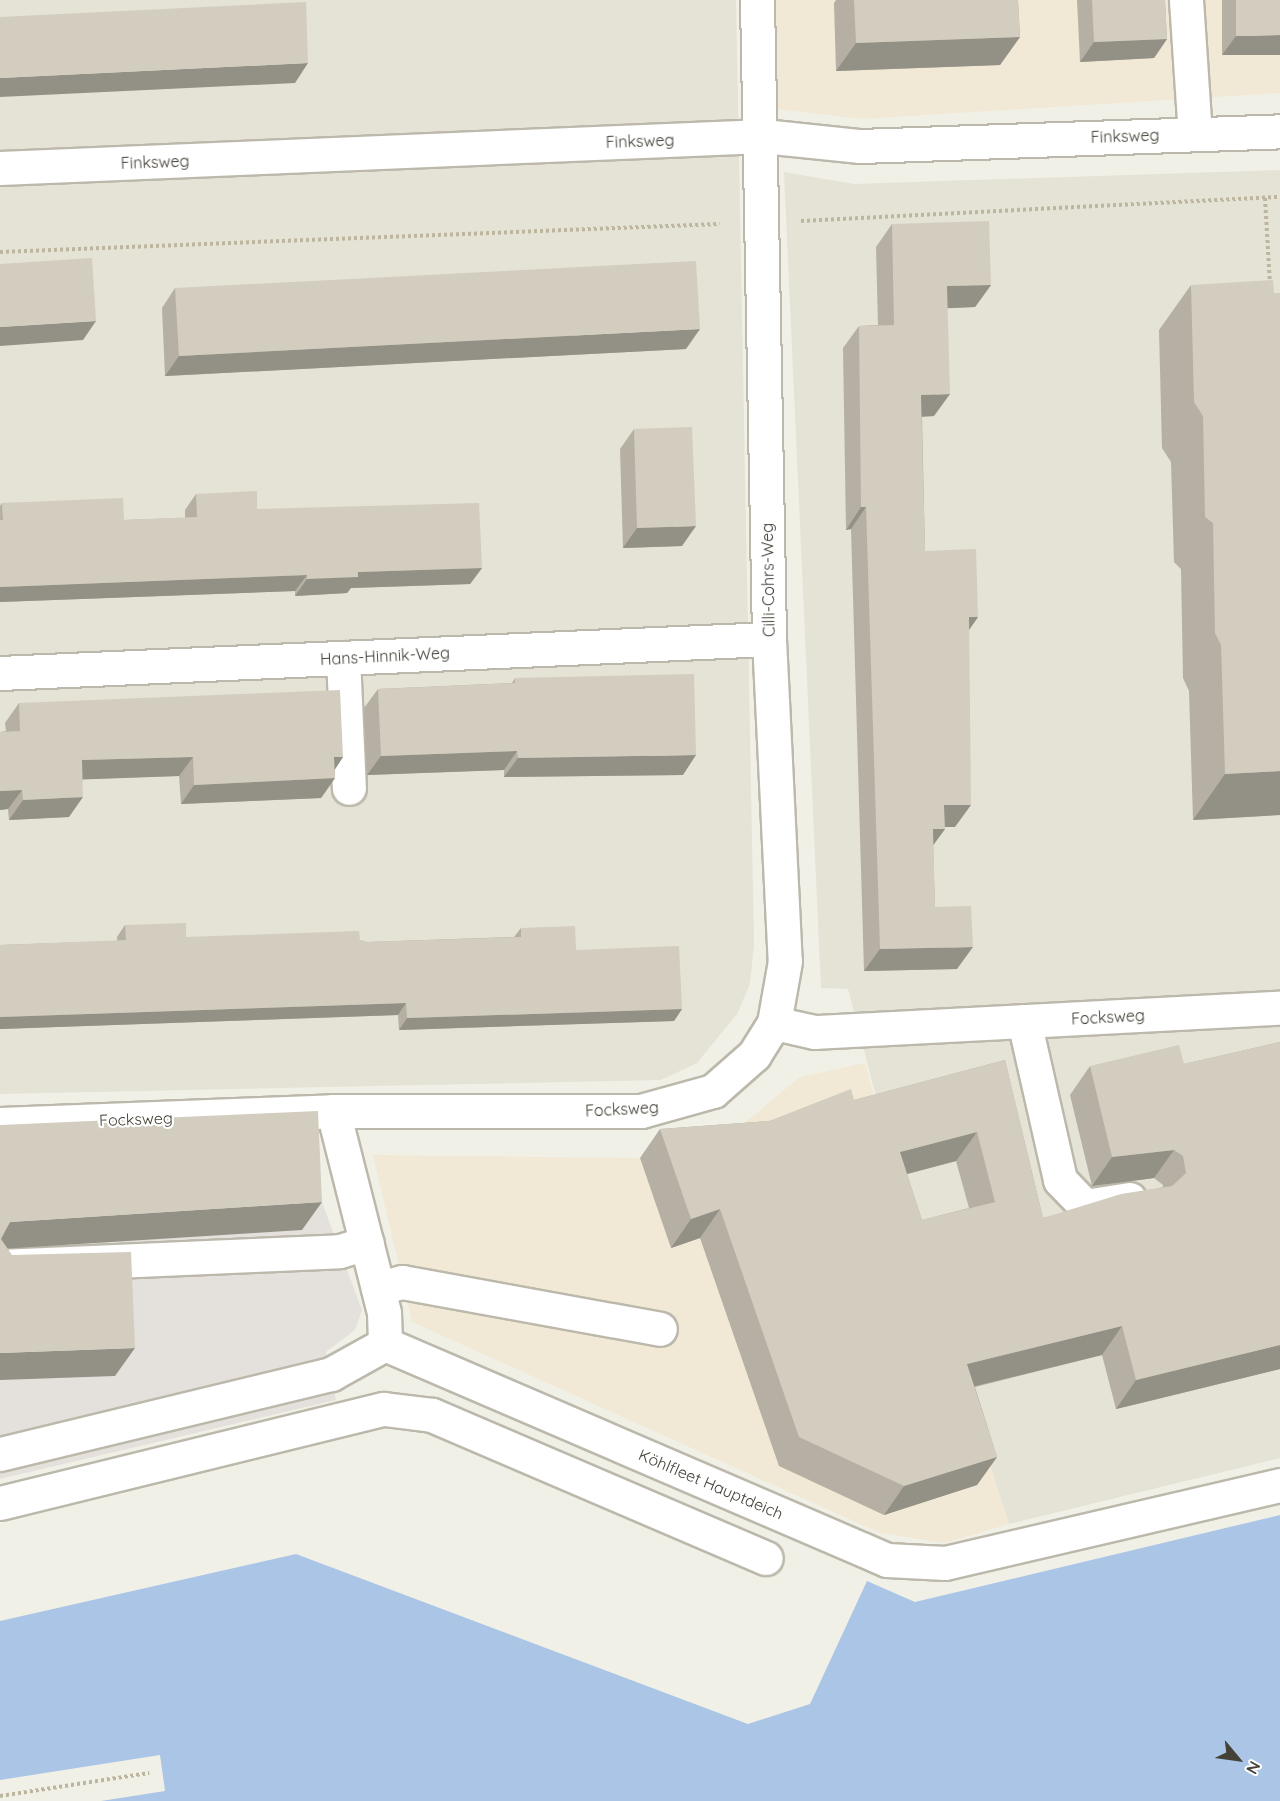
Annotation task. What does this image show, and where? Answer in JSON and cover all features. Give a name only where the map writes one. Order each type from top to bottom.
[{"type":"street","name":"Cilli-Cohrs-Weg","points":[[758,0],[763,136],[769,639],[785,962],[774,1023]]},
{"type":"street","points":[[1186,0],[1195,134]]},
{"type":"street","name":"Finksweg","points":[[0,168],[763,136],[860,146],[1280,131]]},
{"type":"street","name":"Hans-Hinnik-Weg","points":[[0,673],[769,639]]},
{"type":"street","points":[[344,658],[349,788]]},
{"type":"street","name":"Focksweg","points":[[0,1124],[333,1111],[670,1107],[729,1080],[754,1055],[774,1023],[815,1032],[1280,1008]]},
{"type":"street","points":[[1024,1021],[1060,1180],[1085,1206],[1148,1196]]},
{"type":"street","points":[[0,1454],[331,1374],[385,1344],[378,1288],[333,1111]]},
{"type":"street","points":[[0,1266],[340,1251],[367,1244]]},
{"type":"street","points":[[378,1288],[402,1282],[660,1329]]},
{"type":"street","name":"Köhlfleet Hauptdeich","points":[[385,1344],[887,1560],[945,1563],[1280,1485]]},
{"type":"street","points":[[0,1503],[384,1409],[432,1415],[766,1558]]},
{"type":"path","points":[[0,252],[764,222],[1280,197]]},
{"type":"path","points":[[1265,198],[1270,290]]},
{"type":"path","points":[[0,1796],[149,1773]]},
{"type":"shaded area","points":[[0,0],[736,0],[754,944],[750,984],[737,1014],[697,1063],[661,1080],[0,1094]]},
{"type":"shaded area","points":[[769,0],[1280,0],[1280,93],[861,119],[776,109]]},
{"type":"shaded area","points":[[1280,170],[1280,1458],[1009,1524],[899,1185],[848,989],[821,988],[784,172],[854,184]]},
{"type":"shaded area","points":[[865,1063],[899,1185],[1009,1524],[945,1543],[880,1533],[412,1322],[373,1155],[640,1158],[720,1143],[800,1077]]},
{"type":"shaded area","points":[[299,1140],[362,1310],[355,1330],[326,1352],[336,1400],[0,1479],[0,1149]]},
{"type":"water","points":[[1280,1515],[1280,1801],[0,1801],[0,1621],[296,1554],[748,1724],[810,1704],[867,1581],[915,1602]]},
{"type":"pier","points":[[160,1755],[165,1791],[101,1801],[0,1801],[0,1780]]},
{"type":"building","points":[[854,0],[1018,0],[1020,37],[856,43]]},
{"type":"building","points":[[1092,0],[1165,0],[1167,39],[1094,42]]},
{"type":"building","points":[[1236,0],[1280,0],[1280,35],[1236,36]]},
{"type":"building","points":[[306,2],[308,63],[0,78],[0,17]]},
{"type":"building","points":[[989,221],[991,285],[947,286],[950,394],[921,395],[925,551],[976,549],[978,617],[969,617],[971,805],[944,805],[945,829],[933,829],[935,907],[971,906],[973,947],[880,949],[866,507],[861,507],[859,326],[894,325],[892,224]]},
{"type":"building","points":[[92,258],[96,321],[0,327],[0,264]]},
{"type":"building","points":[[696,261],[700,329],[179,356],[175,288]]},
{"type":"building","points":[[1273,280],[1274,293],[1280,293],[1280,771],[1225,774],[1221,645],[1215,633],[1213,523],[1205,517],[1203,416],[1194,402],[1191,285]]},
{"type":"building","points":[[692,427],[696,526],[637,528],[634,429]]},
{"type":"building","points":[[257,491],[257,509],[479,503],[482,568],[358,572],[358,577],[307,579],[307,575],[0,587],[2,503],[123,498],[124,520],[197,517],[196,494]]},
{"type":"building","points":[[694,674],[696,755],[518,758],[517,751],[381,756],[378,689],[515,683],[515,678]]},
{"type":"building","points":[[340,690],[343,757],[334,757],[335,778],[194,785],[193,757],[82,760],[83,797],[23,800],[22,790],[0,791],[0,732],[20,731],[19,703]]},
{"type":"building","points":[[186,923],[186,937],[359,931],[360,940],[367,942],[521,937],[521,928],[575,926],[576,950],[679,946],[682,1009],[407,1018],[406,1003],[0,1017],[0,945],[126,940],[125,925]]},
{"type":"building","points":[[1280,1042],[1280,1345],[1136,1380],[1122,1326],[967,1364],[997,1457],[904,1486],[799,1437],[720,1209],[691,1219],[660,1129],[769,1121],[851,1089],[854,1100],[1005,1060],[1043,1218],[1121,1194],[1172,1186],[1186,1173],[1183,1156],[1174,1150],[1112,1157],[1090,1066],[1179,1045],[1184,1064]],"holes":[[[977,1132],[995,1202],[922,1220],[900,1152]]]},
{"type":"building","points":[[318,1111],[322,1202],[10,1222],[1,1239],[12,1255],[131,1252],[135,1348],[0,1353],[0,1125]]}]
